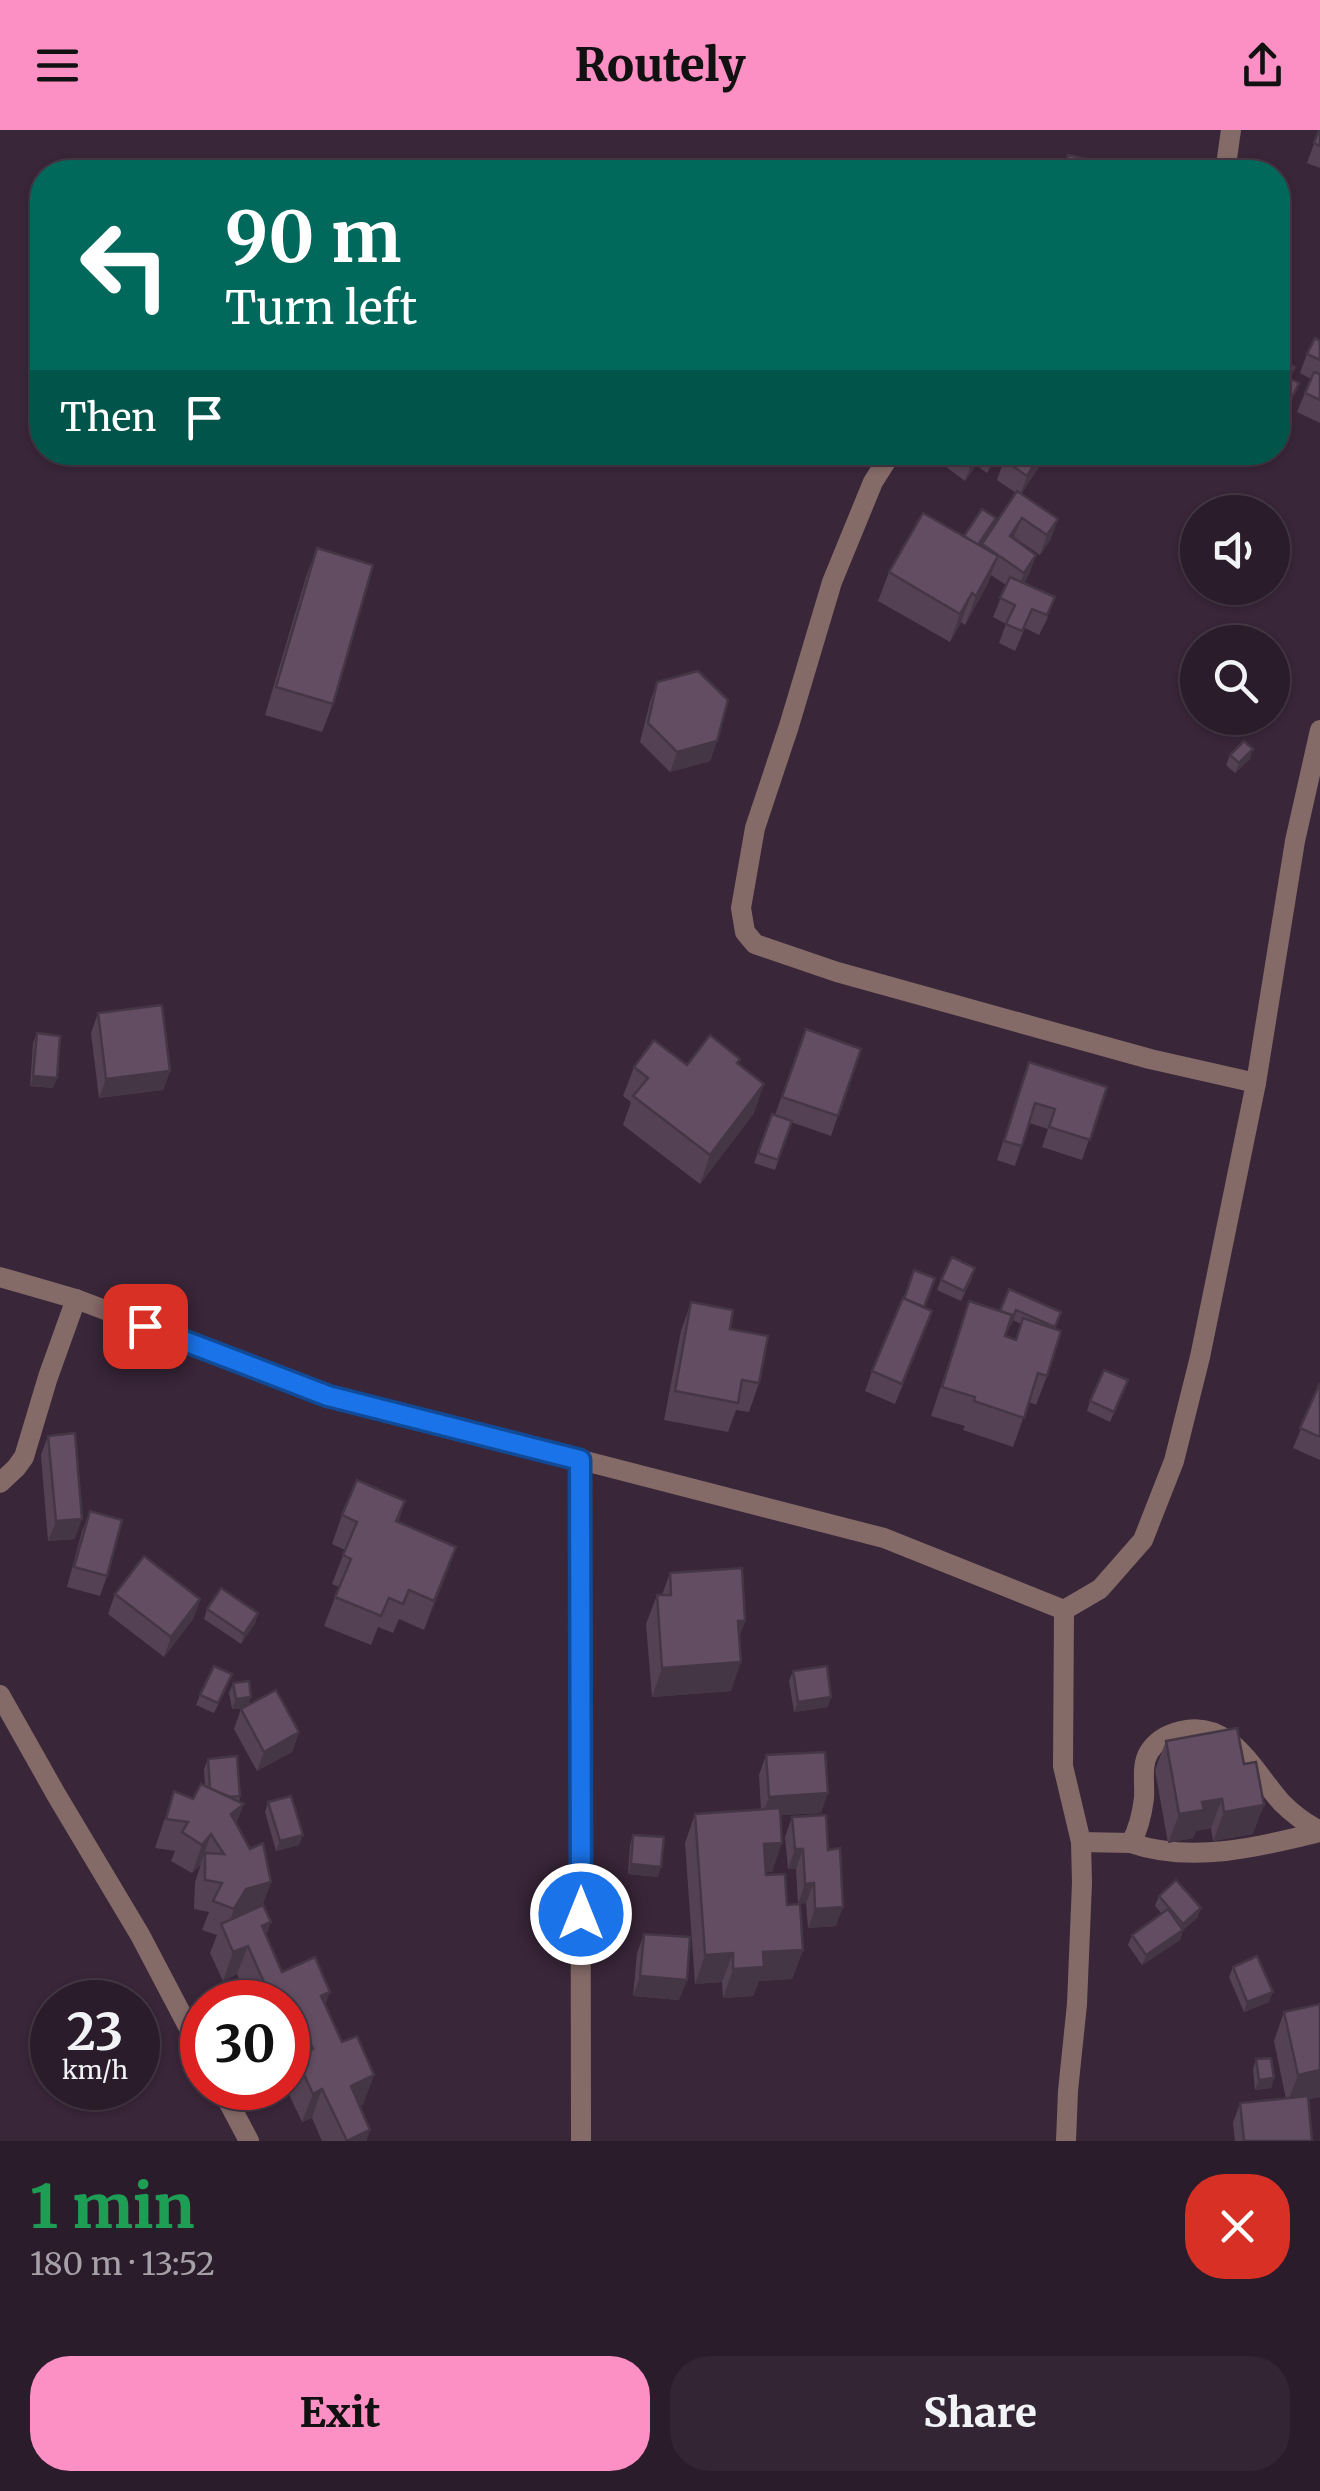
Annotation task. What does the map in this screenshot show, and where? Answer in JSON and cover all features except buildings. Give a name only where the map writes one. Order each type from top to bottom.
[{"type":"street","points":[[1227,160],[1231,130]]},
{"type":"street","points":[[884,465],[832,582],[754,828],[740,908],[745,932],[756,944],[837,972],[1150,1059],[1256,1084]]},
{"type":"street","points":[[1064,1610],[1100,1590],[1143,1540],[1174,1461],[1200,1357],[1256,1084],[1295,841],[1320,730]]},
{"type":"street","points":[[0,1277],[76,1299],[328,1396],[884,1538],[1064,1610]]},
{"type":"street","points":[[0,1483],[24,1458],[76,1299]]},
{"type":"street","points":[[580,1460],[581,2141]]},
{"type":"street","points":[[1064,1610],[1063,1766],[1081,1842],[1081,1934],[1066,2141]]},
{"type":"street","points":[[0,1694],[140,1934],[180,2011]]},
{"type":"street","points":[[1131,1843],[1140,1826],[1146,1756],[1156,1742],[1193,1729],[1216,1732],[1234,1744],[1281,1802],[1300,1820],[1320,1831]]},
{"type":"street","points":[[1081,1842],[1131,1843],[1152,1850],[1214,1851],[1275,1844],[1320,1831]]},
{"type":"street","points":[[233,2110],[249,2141]]},
{"type":"route","points":[[145,1326],[328,1396],[580,1460],[581,1914]]}]
